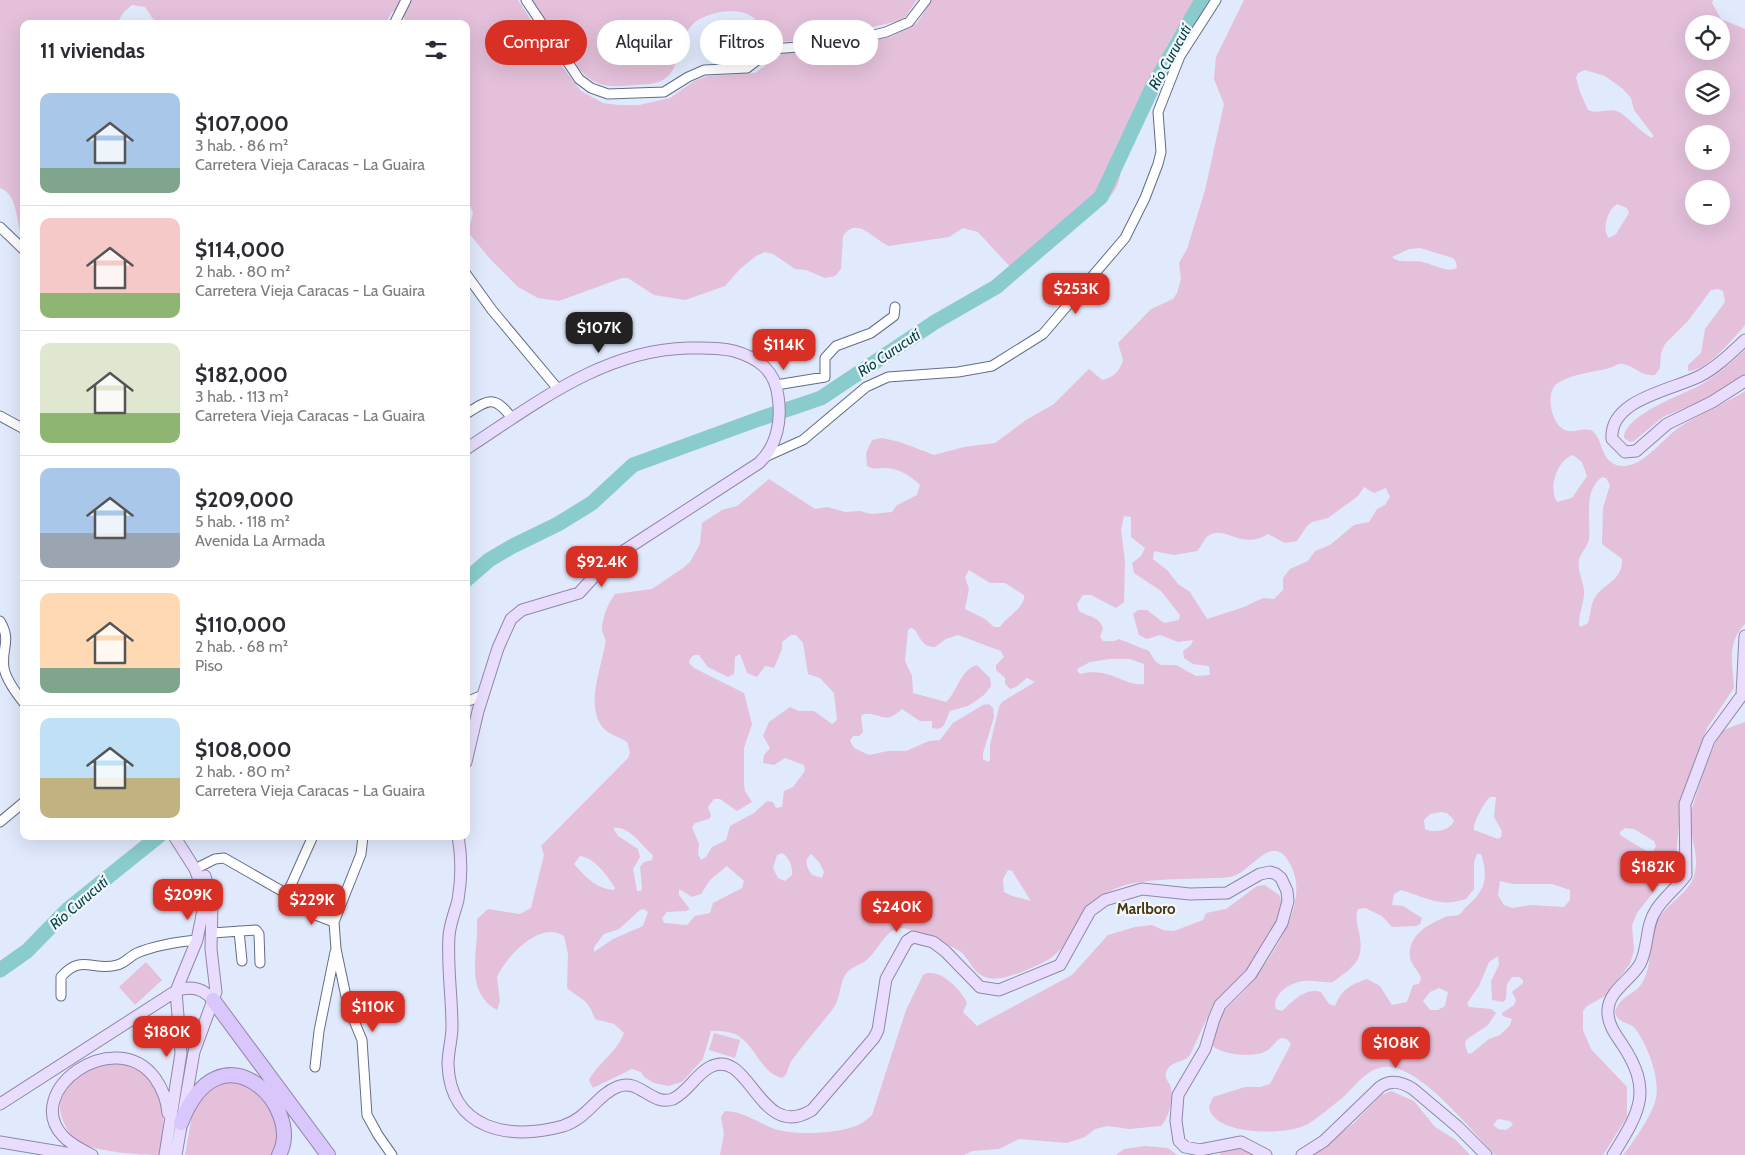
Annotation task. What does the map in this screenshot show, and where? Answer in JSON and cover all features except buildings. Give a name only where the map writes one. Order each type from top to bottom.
[{"type":"highway","points":[[213,1000],[328,1155]]},
{"type":"highway","points":[[175,1124],[190,1101],[206,1083],[226,1075],[242,1077],[260,1088],[281,1116],[284,1136],[278,1155]]},
{"type":"main road","points":[[1745,340],[1722,361],[1701,376],[1631,405],[1614,427],[1612,439],[1625,452],[1636,451],[1667,424],[1712,402],[1745,382]]},
{"type":"main road","points":[[470,445],[558,389],[613,362],[667,349],[720,348],[754,358],[768,369],[776,385],[780,419],[774,439],[765,457],[622,552],[602,568],[579,593],[516,614],[503,635],[483,695],[470,746]]},
{"type":"main road","points":[[1613,1155],[1636,1113],[1640,1083],[1633,1061],[1613,1032],[1609,1021],[1608,1006],[1614,994],[1632,975],[1645,955],[1649,924],[1656,910],[1686,876],[1686,804],[1709,740],[1742,695],[1745,636]]},
{"type":"main road","points":[[459,840],[462,870],[449,935],[452,1027],[448,1064],[451,1082],[459,1106],[474,1120],[489,1127],[517,1131],[550,1128],[574,1122],[612,1090],[623,1085],[642,1089],[654,1098],[664,1101],[673,1099],[704,1071],[714,1065],[721,1065],[736,1070],[773,1112],[792,1118],[803,1115],[816,1105],[874,1038],[879,1023],[886,978],[907,941],[913,936],[933,942],[945,951],[980,987],[999,990],[1060,965],[1090,912],[1104,900],[1142,890],[1190,894],[1227,893],[1260,874],[1270,872],[1276,874],[1281,878],[1287,891],[1288,901],[1282,923],[1251,974],[1224,1000],[1218,1010],[1205,1049],[1178,1094],[1176,1122],[1179,1141],[1185,1147],[1192,1150],[1237,1142],[1248,1144],[1266,1155]]},
{"type":"main road","points":[[165,1155],[194,1052],[213,1000],[216,986],[212,964],[212,903],[208,883],[185,844]]},
{"type":"main road","points":[[176,1155],[175,1124],[181,1053],[176,990],[197,940],[202,920],[201,885],[198,868]]},
{"type":"main road","points":[[0,1104],[176,990],[198,988],[213,1000]]},
{"type":"main road","points":[[92,1155],[68,1141],[59,1132],[54,1120],[52,1106],[56,1094],[64,1082],[100,1058],[120,1057],[144,1067],[156,1079],[164,1094],[175,1124]]},
{"type":"main road","points":[[1302,1155],[1324,1142],[1386,1083],[1397,1082],[1413,1089],[1458,1127],[1486,1155]]},
{"type":"main road","points":[[0,1142],[78,1155]]},
{"type":"street","points":[[396,20],[406,0]]},
{"type":"street","points":[[526,0],[579,79],[591,88],[608,94],[664,92],[688,77],[704,70],[747,68],[772,49],[836,44],[886,32],[908,22],[926,0]]},
{"type":"street","points":[[765,457],[803,440],[866,386],[888,377],[958,372],[992,366],[1043,334],[1125,238],[1145,198],[1158,164],[1161,152],[1158,112],[1180,56],[1216,0]]},
{"type":"street","points":[[0,227],[20,246]]},
{"type":"street","points":[[470,280],[492,310],[558,389]]},
{"type":"street","points":[[776,385],[825,377],[825,358],[836,346],[871,333],[894,316],[895,307]]},
{"type":"street","points":[[470,411],[484,402],[492,400],[500,404],[512,418]]},
{"type":"street","points":[[0,416],[20,427]]},
{"type":"street","points":[[0,621],[7,637],[4,669],[20,698]]},
{"type":"street","points":[[470,700],[483,695]]},
{"type":"street","points":[[0,822],[20,805]]},
{"type":"street","points":[[287,894],[311,840]]},
{"type":"street","points":[[363,840],[361,854],[334,922],[336,949],[348,1006],[362,1040],[368,1114],[378,1135],[392,1155]]},
{"type":"street","points":[[198,868],[215,859],[224,858],[287,894],[313,914],[334,922]]},
{"type":"street","points":[[212,933],[256,930],[259,934],[260,963]]},
{"type":"street","points":[[239,931],[242,961]]},
{"type":"street","points":[[62,996],[61,977],[69,967],[84,964],[118,966],[135,954],[144,951],[170,943],[197,940]]},
{"type":"street","points":[[315,1067],[319,1031],[336,949]]},
{"type":"shaded area","points":[[0,0],[518,0],[531,20],[485,20],[485,65],[561,65],[581,91],[603,103],[639,105],[670,98],[694,81],[707,76],[755,73],[766,65],[783,65],[783,53],[793,53],[793,65],[878,65],[878,40],[890,37],[917,23],[932,0],[1204,0],[1171,39],[1164,54],[1158,86],[1152,97],[1127,128],[1122,140],[1119,181],[1112,194],[1093,212],[1073,225],[1057,241],[1013,270],[978,232],[963,228],[949,237],[889,246],[866,231],[854,228],[843,236],[841,269],[835,276],[825,278],[806,270],[795,269],[773,254],[765,252],[756,256],[740,269],[725,286],[685,300],[654,295],[628,278],[622,278],[559,301],[538,298],[518,287],[490,259],[470,234],[473,213],[470,205],[470,20],[405,20],[402,11],[399,10],[392,12],[387,20],[155,20],[145,7],[132,5],[119,20],[20,20],[20,231],[14,204],[6,192],[0,188]]},
{"type":"shaded area","points":[[532,0],[917,0],[905,17],[898,21],[878,26],[878,20],[793,20],[793,41],[789,41],[783,41],[783,20],[756,20],[748,14],[731,11],[704,17],[696,21],[690,28],[690,20],[597,20],[597,65],[675,65],[671,73],[664,80],[652,84],[616,86],[606,86],[597,83],[588,78],[576,65],[587,65],[587,20],[545,20]]},
{"type":"shaded area","points":[[1244,0],[1713,0],[1712,3],[1719,15],[1685,15],[1685,60],[1730,60],[1730,23],[1745,29],[1745,325],[1727,346],[1711,360],[1695,370],[1688,371],[1688,365],[1701,353],[1705,329],[1725,302],[1723,291],[1718,289],[1711,290],[1688,321],[1665,344],[1661,353],[1660,368],[1655,375],[1642,373],[1627,365],[1619,364],[1611,368],[1576,375],[1564,380],[1554,387],[1551,393],[1551,409],[1557,423],[1568,431],[1591,430],[1598,438],[1609,461],[1623,466],[1632,465],[1641,460],[1681,426],[1745,391],[1745,624],[1739,631],[1733,646],[1734,688],[1707,728],[1681,800],[1676,857],[1671,870],[1637,913],[1632,925],[1634,951],[1630,964],[1605,996],[1587,1006],[1583,1011],[1583,1030],[1591,1049],[1627,1087],[1627,1117],[1603,1155],[1495,1155],[1461,1117],[1433,1090],[1404,1071],[1383,1067],[1369,1072],[1325,1112],[1308,1124],[1298,1128],[1269,1132],[1252,1131],[1223,1124],[1214,1117],[1209,1107],[1213,1097],[1245,1087],[1260,1087],[1270,1084],[1291,1044],[1287,1039],[1281,1038],[1266,1051],[1247,1055],[1224,1052],[1213,1046],[1214,1033],[1220,1017],[1244,991],[1264,965],[1284,933],[1291,916],[1296,883],[1292,868],[1285,856],[1277,851],[1262,856],[1238,874],[1230,877],[1145,881],[1114,889],[1094,905],[1058,952],[1038,965],[1007,977],[994,979],[983,976],[979,974],[961,952],[949,945],[919,933],[897,928],[887,935],[869,958],[846,974],[842,981],[835,1006],[790,1063],[786,1074],[782,1078],[769,1071],[749,1045],[737,1035],[728,1032],[711,1031],[703,1059],[682,1082],[668,1086],[654,1083],[644,1077],[641,1072],[632,1069],[593,1088],[589,1080],[617,1046],[624,1033],[614,1024],[595,1019],[587,1003],[567,988],[568,954],[564,936],[555,932],[545,933],[525,943],[516,951],[497,977],[500,1001],[497,1010],[486,1002],[480,992],[476,981],[475,957],[477,919],[488,909],[520,914],[531,908],[544,855],[541,846],[628,758],[630,752],[627,742],[601,726],[595,704],[596,684],[605,643],[602,630],[603,621],[612,598],[615,594],[652,589],[683,568],[690,562],[700,544],[702,523],[722,510],[737,506],[769,479],[815,509],[827,507],[845,512],[860,511],[871,514],[892,512],[897,505],[917,495],[920,485],[901,471],[867,466],[866,453],[872,440],[882,438],[900,442],[934,455],[964,447],[995,443],[1026,420],[1054,404],[1089,369],[1102,380],[1110,378],[1120,367],[1123,360],[1118,343],[1151,309],[1173,299],[1177,293],[1181,279],[1179,263],[1187,249],[1205,190],[1224,104],[1214,79],[1216,57]],"holes":[[[1585,70],[1605,76],[1623,89],[1631,98],[1634,110],[1653,135],[1653,138],[1646,135],[1619,112],[1611,110],[1595,112],[1588,110],[1576,78],[1578,73]],[[1617,204],[1627,208],[1629,213],[1616,234],[1609,238],[1606,230],[1608,215]],[[1420,248],[1453,258],[1457,268],[1444,269],[1422,262],[1402,261],[1392,257],[1409,249]],[[1573,455],[1582,462],[1587,476],[1572,498],[1557,502],[1553,489],[1562,462]],[[1602,477],[1606,478],[1610,485],[1603,508],[1602,544],[1622,559],[1622,566],[1617,576],[1596,596],[1588,623],[1581,627],[1579,621],[1584,591],[1579,565],[1580,557],[1589,539],[1590,497],[1596,483]],[[1364,487],[1374,493],[1386,488],[1390,497],[1385,505],[1377,509],[1369,522],[1354,525],[1330,545],[1315,551],[1308,561],[1290,569],[1283,578],[1283,590],[1274,599],[1263,598],[1244,607],[1207,619],[1190,592],[1178,584],[1168,571],[1153,559],[1154,551],[1174,555],[1197,551],[1207,537],[1214,533],[1250,540],[1268,534],[1285,543],[1297,541],[1312,522],[1328,518],[1358,496]],[[1124,516],[1131,517],[1131,537],[1145,548],[1141,556],[1132,563],[1134,573],[1161,591],[1180,615],[1179,620],[1164,623],[1147,610],[1138,610],[1133,614],[1139,635],[1147,639],[1160,635],[1178,642],[1193,640],[1191,645],[1183,651],[1184,658],[1193,664],[1209,666],[1210,675],[1196,676],[1176,665],[1161,665],[1155,661],[1149,651],[1119,639],[1103,641],[1100,637],[1103,628],[1099,621],[1079,611],[1077,604],[1083,595],[1091,595],[1116,608],[1124,602],[1125,561],[1121,530]],[[969,570],[990,583],[1005,583],[1024,595],[1022,604],[1000,627],[994,627],[985,619],[965,609],[969,589],[965,577]],[[911,628],[914,629],[924,644],[931,647],[935,647],[946,639],[958,635],[1001,651],[1004,657],[996,665],[996,670],[1005,678],[1005,684],[1010,689],[1016,687],[1027,678],[1035,682],[1002,702],[999,707],[990,745],[990,760],[988,762],[983,759],[983,753],[994,717],[993,708],[989,704],[983,705],[953,723],[940,740],[929,741],[906,751],[888,751],[869,755],[854,748],[850,741],[853,736],[859,736],[863,732],[861,716],[864,714],[886,718],[891,717],[902,709],[920,721],[932,721],[932,728],[937,729],[943,727],[950,711],[968,706],[984,695],[991,686],[990,678],[977,665],[967,671],[946,702],[913,693],[912,676],[905,661],[908,630]],[[791,635],[796,635],[803,643],[808,674],[820,678],[834,693],[837,720],[832,724],[814,711],[799,711],[790,707],[769,722],[763,736],[770,748],[764,755],[763,763],[774,765],[785,758],[804,765],[805,771],[793,787],[784,791],[782,807],[776,808],[773,802],[767,801],[754,813],[730,826],[726,840],[712,847],[706,857],[701,860],[698,854],[699,844],[692,827],[695,823],[709,819],[711,816],[708,807],[714,799],[720,799],[737,811],[752,802],[745,791],[744,785],[744,748],[752,724],[744,693],[694,668],[689,663],[690,659],[694,655],[699,655],[708,667],[728,677],[734,674],[735,657],[740,654],[747,673],[757,677],[765,666],[774,668],[782,649],[782,642]],[[1130,659],[1144,664],[1144,684],[1130,683],[1108,674],[1091,672],[1080,674],[1077,669],[1090,662]],[[1490,797],[1496,797],[1494,817],[1502,831],[1501,837],[1498,839],[1474,830],[1475,822]],[[1447,813],[1454,820],[1446,829],[1438,831],[1425,829],[1424,820],[1430,814]],[[613,828],[619,828],[630,833],[653,855],[652,860],[644,862],[640,867],[642,887],[641,891],[637,891],[633,869],[640,857],[638,849],[618,836]],[[1625,828],[1634,829],[1654,841],[1656,846],[1653,851],[1648,852],[1620,835],[1620,832]],[[782,853],[790,862],[792,875],[785,881],[778,878],[773,868],[777,855]],[[811,854],[819,862],[824,872],[822,878],[812,875],[807,859]],[[1477,854],[1481,854],[1485,877],[1478,895],[1460,914],[1447,916],[1425,928],[1415,937],[1410,950],[1410,958],[1421,978],[1419,984],[1413,985],[1407,1002],[1392,1005],[1380,986],[1367,979],[1347,988],[1335,1006],[1329,1004],[1321,992],[1310,991],[1290,1003],[1282,1011],[1276,1009],[1276,998],[1288,986],[1304,981],[1333,982],[1352,967],[1359,956],[1360,950],[1357,920],[1358,909],[1365,908],[1382,916],[1392,927],[1416,926],[1420,924],[1422,918],[1403,906],[1392,905],[1394,894],[1401,890],[1440,902],[1466,899],[1474,889],[1474,862]],[[580,856],[591,860],[604,873],[615,888],[614,890],[596,884],[574,864]],[[727,866],[744,881],[742,888],[713,903],[710,913],[695,916],[687,925],[664,923],[662,918],[667,912],[690,909],[679,895],[679,889],[692,897],[701,894],[710,880]],[[1008,870],[1012,871],[1031,901],[1004,892],[1003,879]],[[1500,881],[1513,884],[1552,884],[1570,890],[1570,900],[1564,907],[1531,905],[1512,908],[1504,905],[1498,895]],[[644,909],[648,912],[643,926],[613,939],[594,952],[594,947],[604,934],[619,929],[640,910]],[[1498,956],[1499,965],[1491,981],[1492,1000],[1503,1002],[1506,999],[1507,984],[1512,977],[1519,977],[1523,980],[1523,983],[1512,992],[1516,1000],[1514,1005],[1502,1013],[1503,1016],[1512,1019],[1510,1025],[1500,1035],[1489,1039],[1472,1053],[1468,1054],[1465,1044],[1466,1040],[1488,1025],[1496,1013],[1491,1009],[1469,1007],[1467,1003],[1479,986],[1489,962]],[[1439,988],[1448,992],[1445,1006],[1438,1010],[1430,1010],[1423,1001],[1430,992]],[[1498,1119],[1510,1121],[1513,1125],[1506,1130],[1498,1129],[1493,1125]]]},
{"type":"shaded area","points":[[1745,350],[1745,376],[1711,397],[1663,417],[1634,441],[1630,442],[1624,438],[1627,429],[1644,413],[1702,384]]},
{"type":"shaded area","points":[[1745,722],[1745,1155],[1623,1155],[1647,1119],[1654,1104],[1657,1090],[1655,1072],[1641,1038],[1634,1028],[1619,1019],[1615,1012],[1624,998],[1639,987],[1646,975],[1654,933],[1660,917],[1685,891],[1693,879],[1696,859],[1690,819],[1713,748],[1723,731]]},
{"type":"shaded area","points":[[1265,885],[1279,895],[1282,902],[1282,910],[1276,926],[1252,965],[1213,1005],[1188,1058],[1172,1065],[1167,1070],[1166,1077],[1171,1088],[1170,1108],[1161,1126],[1129,1129],[1107,1126],[1095,1129],[1085,1137],[1067,1143],[1019,1139],[999,1149],[972,1151],[964,1155],[720,1155],[724,1134],[721,1117],[725,1111],[744,1115],[781,1131],[802,1133],[847,1129],[860,1124],[872,1115],[906,1010],[923,975],[929,973],[942,976],[960,991],[967,1003],[963,1012],[977,1026],[1072,975],[1108,935],[1135,927],[1152,925],[1163,930],[1174,931],[1203,920],[1206,913],[1226,909],[1257,886]]},
{"type":"shaded area","points":[[146,962],[162,980],[135,1005],[119,987]]},
{"type":"shaded area","points":[[714,1033],[740,1040],[735,1058],[709,1050]]},
{"type":"shaded area","points":[[106,1061],[128,1064],[139,1068],[147,1073],[154,1082],[162,1102],[163,1112],[159,1155],[98,1149],[77,1142],[65,1125],[60,1103],[64,1094],[78,1078]]},
{"type":"shaded area","points":[[228,1079],[256,1088],[273,1109],[281,1139],[274,1155],[185,1155],[193,1109],[202,1096]]},
{"type":"shaded area","points":[[1391,1091],[1414,1101],[1435,1127],[1456,1140],[1470,1155],[1312,1155],[1354,1123],[1381,1095]]},
{"type":"shaded area","points":[[1236,1143],[1264,1155],[1219,1155],[1226,1146]]},
{"type":"shaded area","points":[[1145,1146],[1168,1148],[1177,1155],[1116,1155],[1124,1149]]},
{"type":"waterway","name":"Río Curucutí","points":[[470,577],[489,560],[558,524],[592,503],[633,465],[821,398],[935,322],[996,287],[1101,197],[1153,86],[1202,0]]},
{"type":"waterway","name":"Río Curucutí","points":[[0,970],[27,951],[68,909],[154,840]]},
{"type":"district","name":"Marlboro","points":[[1146,909]]}]
